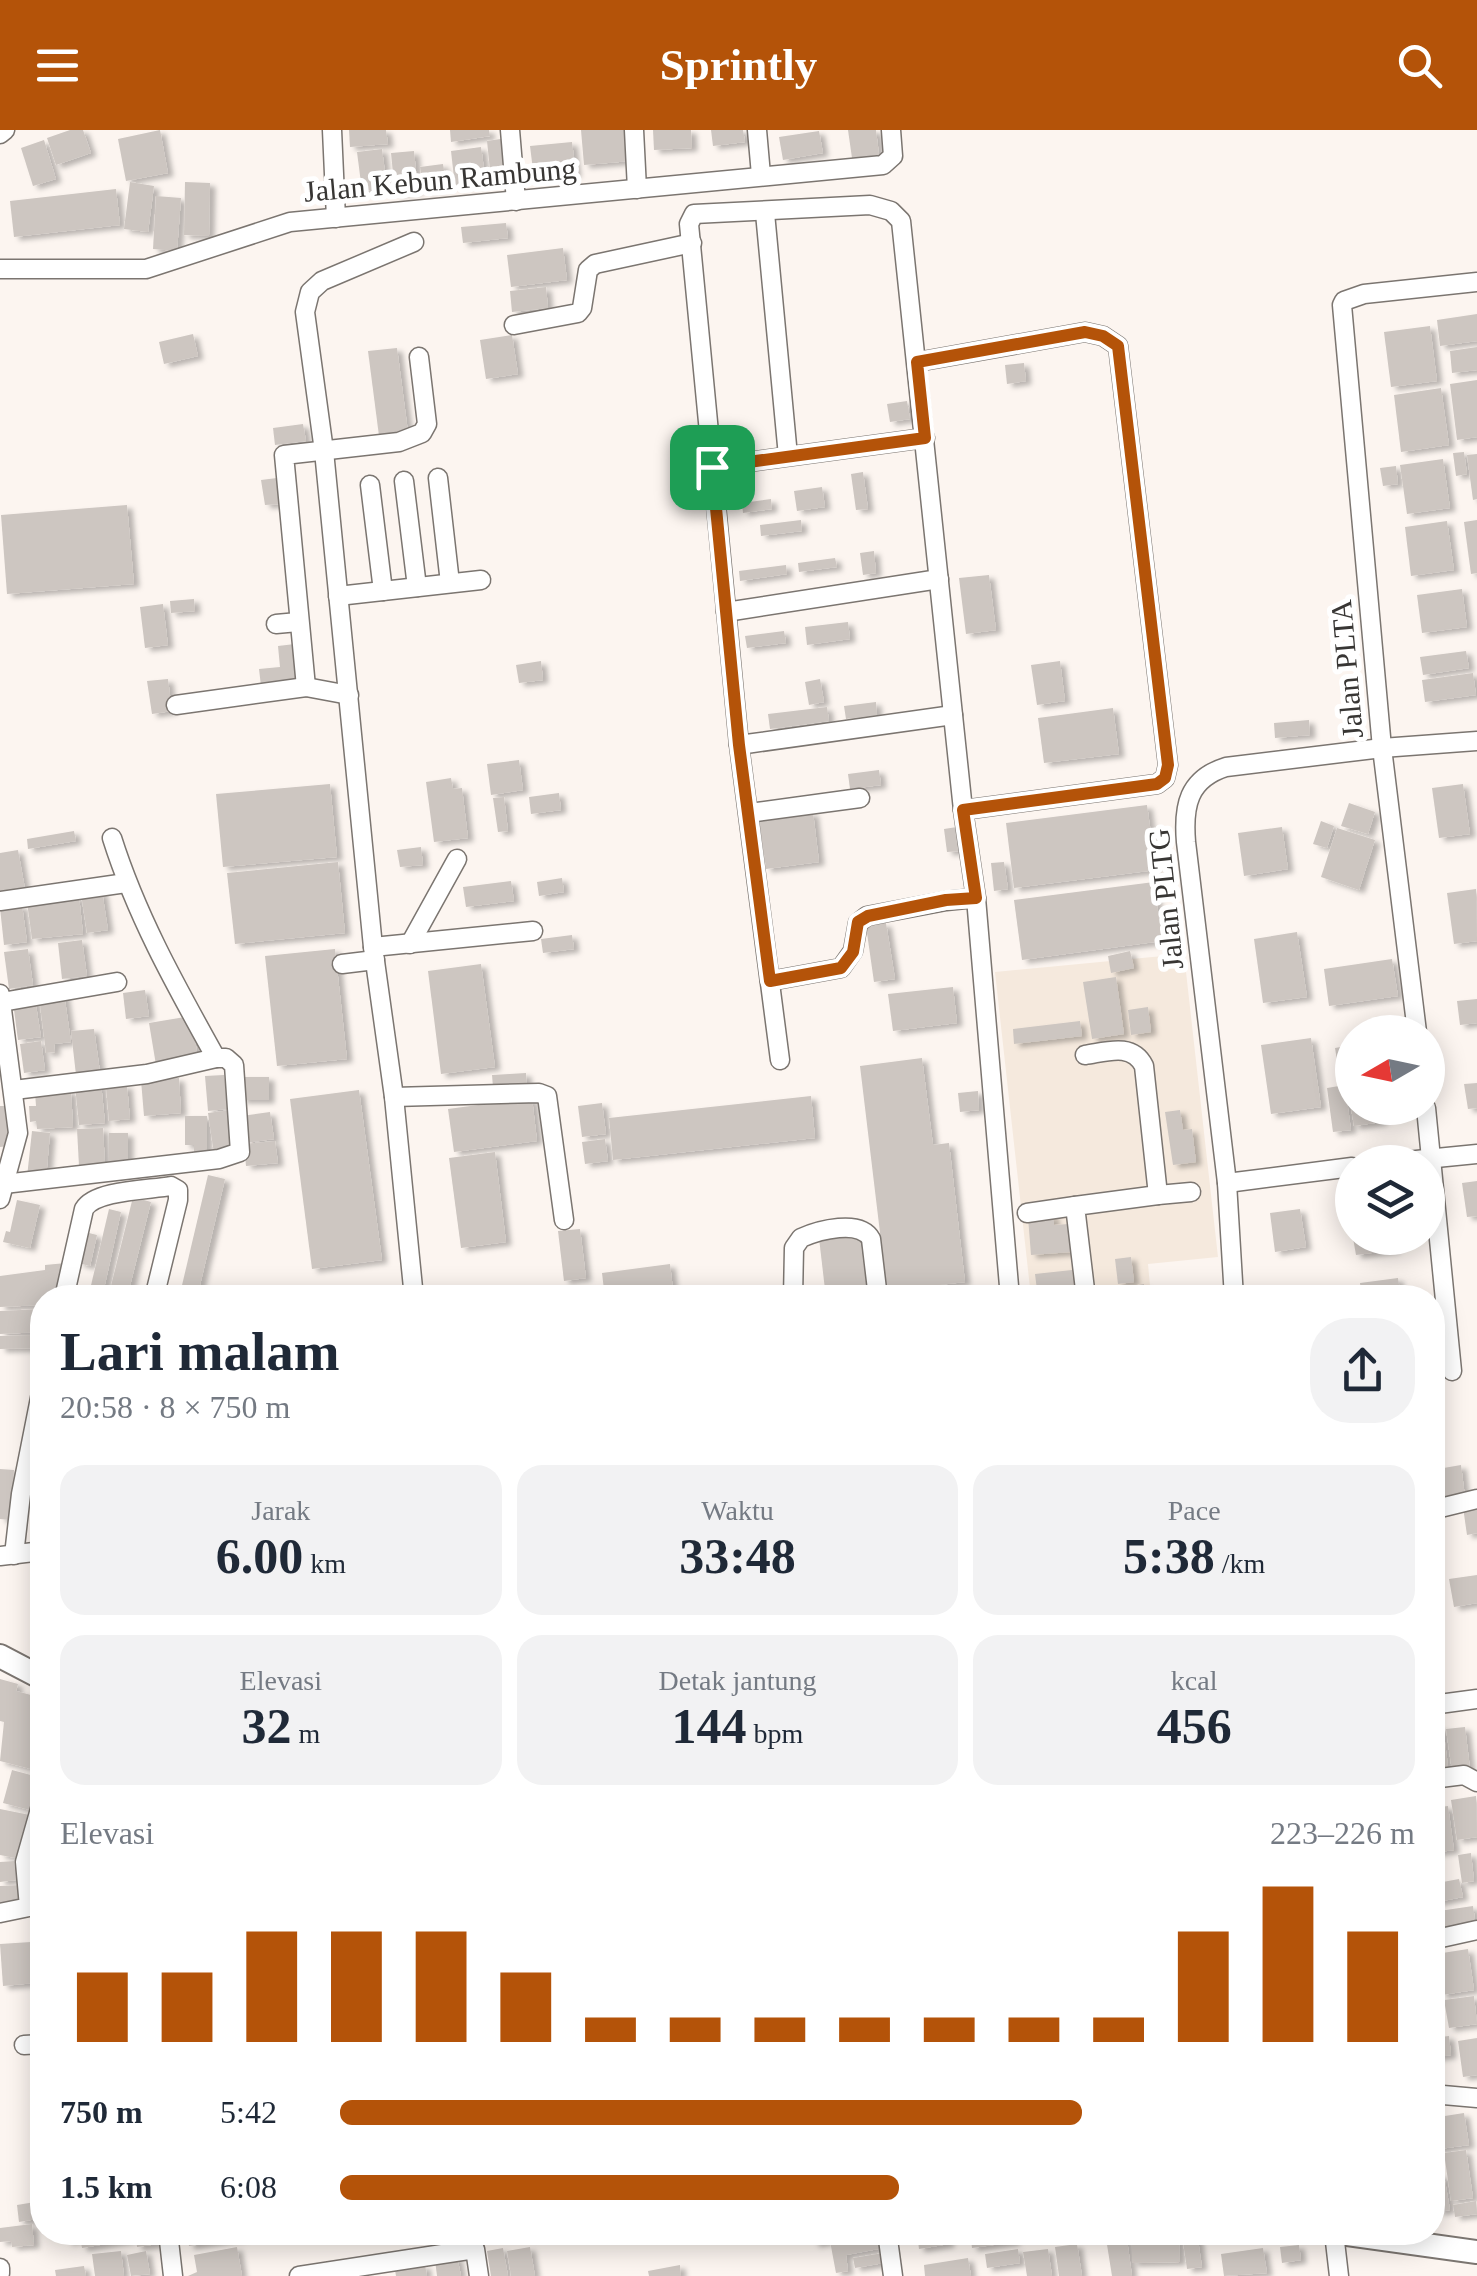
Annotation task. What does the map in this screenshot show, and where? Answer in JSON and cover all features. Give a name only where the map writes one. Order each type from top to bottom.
[{"type":"main road","points":[[0,1656],[30,1672]]},
{"type":"main road","points":[[1427,2245],[1477,2252]]},
{"type":"street","points":[[332,130],[336,218]]},
{"type":"street","points":[[510,130],[516,200]]},
{"type":"street","points":[[634,130],[637,190]]},
{"type":"street","points":[[757,130],[761,176]]},
{"type":"street","name":"Jalan Kebun Rambung","points":[[0,269],[146,269],[272,226],[883,165],[893,156],[890,130]]},
{"type":"street","points":[[780,1060],[739,745],[690,224],[694,214],[765,213],[870,204],[891,211],[901,220],[963,810],[976,898],[1009,1285]]},
{"type":"street","points":[[765,213],[788,456]]},
{"type":"street","points":[[413,1285],[394,1097],[374,954],[324,451],[305,312],[310,292],[322,280],[414,242]]},
{"type":"street","points":[[514,326],[578,313],[588,270],[595,264],[692,244]]},
{"type":"street","name":"Jalan PLTA","points":[[1414,1015],[1382,748],[1342,314],[1344,301],[1364,294],[1477,282]]},
{"type":"street","points":[[917,362],[1085,332],[1103,336],[1118,346],[1168,765],[1165,778],[1157,784],[963,810]]},
{"type":"street","points":[[306,687],[284,456],[399,442],[426,430],[419,357]]},
{"type":"street","points":[[712,467],[925,438]]},
{"type":"street","points":[[438,478],[450,584]]},
{"type":"street","points":[[404,481],[417,587]]},
{"type":"street","points":[[370,485],[382,591]]},
{"type":"street","points":[[726,612],[939,579]]},
{"type":"street","points":[[338,596],[481,580]]},
{"type":"street","points":[[276,624],[298,622]]},
{"type":"street","points":[[176,704],[306,687],[349,695]]},
{"type":"street","points":[[739,745],[953,714]]},
{"type":"street","name":"Jalan PLTG","points":[[1233,1285],[1227,1183],[1184,830],[1184,806],[1189,793],[1204,777],[1226,767],[1477,741]]},
{"type":"street","points":[[749,813],[860,798]]},
{"type":"street","points":[[112,838],[126,883],[168,974],[216,1058]]},
{"type":"street","points":[[410,944],[456,859]]},
{"type":"street","points":[[0,901],[126,883]]},
{"type":"street","points":[[770,981],[841,968],[853,952],[858,922],[868,916],[976,898]]},
{"type":"street","points":[[342,964],[410,944],[533,932]]},
{"type":"street","points":[[14,1090],[147,1074],[226,1058],[234,1065],[240,1152],[235,1156],[2,1192],[7,1156],[18,1134],[1,998],[116,982]]},
{"type":"street","points":[[1085,1056],[1119,1050],[1140,1057],[1158,1195]]},
{"type":"street","points":[[394,1097],[540,1093],[547,1096],[564,1220]]},
{"type":"street","points":[[1445,1157],[1477,1154]]},
{"type":"street","points":[[1227,1183],[1335,1170]]},
{"type":"street","points":[[67,1285],[89,1201],[171,1186],[178,1190],[178,1200],[157,1285]]},
{"type":"street","points":[[1027,1213],[1191,1192]]},
{"type":"street","points":[[1075,1206],[1084,1285]]},
{"type":"street","points":[[793,1285],[794,1248],[801,1238],[857,1227],[867,1231],[871,1239],[876,1285]]},
{"type":"street","points":[[1441,1255],[1444,1285]]},
{"type":"street","points":[[1445,1296],[1452,1371]]},
{"type":"street","points":[[7,1555],[30,1449]]},
{"type":"street","points":[[1445,1507],[1477,1499]]},
{"type":"street","points":[[1445,1703],[1477,1699]]},
{"type":"street","points":[[1445,1778],[1464,1776],[1477,1782]]},
{"type":"street","points":[[0,1913],[29,1907],[25,1862],[30,1844]]},
{"type":"street","points":[[1445,1937],[1477,1930]]},
{"type":"street","points":[[1445,2095],[1477,2098]]},
{"type":"street","points":[[169,2245],[173,2276]]},
{"type":"street","points":[[889,2245],[893,2276]]},
{"type":"street","points":[[1335,2245],[1339,2276]]},
{"type":"street","points":[[299,2276],[475,2249],[479,2276]]},
{"type":"shaded area","points":[[1184,954],[1218,1257],[1148,1264],[1150,1285],[1030,1285],[995,972]]},
{"type":"building","points":[[83,130],[91,153],[56,165],[47,138]]},
{"type":"building","points":[[160,130],[168,173],[126,181],[118,139]]},
{"type":"building","points":[[349,130],[386,130],[388,144],[350,147]]},
{"type":"building","points":[[450,130],[489,130],[490,136],[451,142]]},
{"type":"building","points":[[581,130],[628,130],[631,161],[584,165]]},
{"type":"building","points":[[653,130],[691,130],[692,148],[654,150]]},
{"type":"building","points":[[711,130],[743,130],[745,142],[713,146]]},
{"type":"building","points":[[848,130],[876,130],[879,155],[852,158]]},
{"type":"building","points":[[819,131],[823,153],[783,160],[779,137]]},
{"type":"building","points":[[507,138],[511,178],[491,180],[487,141]]},
{"type":"building","points":[[44,140],[56,179],[33,186],[21,148]]},
{"type":"building","points":[[572,142],[576,174],[534,178],[530,146]]},
{"type":"building","points":[[481,147],[486,183],[455,187],[451,151]]},
{"type":"building","points":[[382,149],[387,188],[362,191],[357,152]]},
{"type":"building","points":[[414,151],[418,191],[395,194],[391,153]]},
{"type":"building","points":[[443,164],[447,188],[424,191],[420,167]]},
{"type":"building","points":[[130,182],[154,186],[148,232],[124,229]]},
{"type":"building","points":[[185,182],[210,183],[209,236],[184,235]]},
{"type":"building","points":[[116,189],[120,225],[14,237],[10,201]]},
{"type":"building","points":[[156,196],[181,198],[177,251],[153,249]]},
{"type":"building","points":[[506,223],[508,238],[463,243],[461,227]]},
{"type":"building","points":[[563,248],[567,280],[511,287],[507,255]]},
{"type":"building","points":[[546,287],[548,308],[512,312],[510,291]]},
{"type":"building","points":[[1477,314],[1477,341],[1440,346],[1437,320]]},
{"type":"building","points":[[1430,326],[1437,381],[1391,387],[1384,332]]},
{"type":"building","points":[[193,334],[198,356],[164,364],[159,342]]},
{"type":"building","points":[[512,335],[518,374],[486,379],[480,340]]},
{"type":"building","points":[[1477,347],[1477,370],[1452,373],[1450,351]]},
{"type":"building","points":[[397,348],[408,432],[379,436],[368,351]]},
{"type":"building","points":[[1024,363],[1026,381],[1007,384],[1005,365]]},
{"type":"building","points":[[1477,380],[1477,437],[1457,440],[1450,384]]},
{"type":"building","points":[[1441,388],[1449,445],[1401,452],[1394,395]]},
{"type":"building","points":[[907,401],[910,419],[890,422],[887,404]]},
{"type":"building","points":[[303,424],[306,441],[275,445],[273,428]]},
{"type":"building","points":[[1464,452],[1467,474],[1456,476],[1453,453]]},
{"type":"building","points":[[1477,454],[1477,499],[1473,500],[1467,455]]},
{"type":"building","points":[[1443,459],[1450,508],[1407,514],[1400,465]]},
{"type":"building","points":[[1396,466],[1398,484],[1383,486],[1380,468]]},
{"type":"building","points":[[863,472],[868,509],[856,510],[851,474]]},
{"type":"building","points":[[277,478],[280,504],[265,505],[261,480]]},
{"type":"building","points":[[822,487],[825,507],[797,511],[794,491]]},
{"type":"building","points":[[771,499],[772,509],[743,513],[742,503]]},
{"type":"building","points":[[127,505],[134,584],[7,594],[1,515]]},
{"type":"building","points":[[801,520],[802,531],[761,536],[760,525]]},
{"type":"building","points":[[1477,520],[1477,573],[1471,574],[1464,522]]},
{"type":"building","points":[[1447,521],[1454,570],[1411,576],[1405,527]]},
{"type":"building","points":[[874,551],[876,573],[863,575],[860,553]]},
{"type":"building","points":[[835,558],[837,567],[799,572],[798,563]]},
{"type":"building","points":[[786,565],[787,574],[740,581],[739,571]]},
{"type":"building","points":[[989,575],[996,630],[966,634],[959,578]]},
{"type":"building","points":[[1462,589],[1467,627],[1422,633],[1417,595]]},
{"type":"building","points":[[194,599],[195,611],[171,613],[170,601]]},
{"type":"building","points":[[163,604],[168,645],[145,648],[140,607]]},
{"type":"building","points":[[848,622],[850,639],[807,645],[805,627]]},
{"type":"building","points":[[784,631],[786,643],[747,648],[745,636]]},
{"type":"building","points":[[295,644],[300,681],[261,686],[259,669],[280,667],[278,646]]},
{"type":"building","points":[[1466,651],[1469,668],[1423,675],[1420,657]]},
{"type":"building","points":[[541,661],[543,680],[519,683],[516,665]]},
{"type":"building","points":[[1060,661],[1065,701],[1037,705],[1031,665]]},
{"type":"building","points":[[1473,673],[1476,695],[1425,702],[1422,680]]},
{"type":"building","points":[[168,679],[172,711],[152,714],[147,681]]},
{"type":"building","points":[[820,679],[824,702],[809,705],[805,682]]},
{"type":"building","points":[[876,702],[877,715],[846,719],[844,706]]},
{"type":"building","points":[[827,707],[829,721],[770,729],[768,714]]},
{"type":"building","points":[[1113,708],[1119,754],[1044,763],[1038,718]]},
{"type":"building","points":[[1309,720],[1310,735],[1275,738],[1274,723]]},
{"type":"building","points":[[519,760],[523,790],[491,795],[487,764]]},
{"type":"building","points":[[879,770],[881,785],[850,789],[848,774]]},
{"type":"building","points":[[451,778],[453,789],[462,788],[468,838],[434,842],[426,782]]},
{"type":"building","points":[[330,784],[337,857],[223,867],[216,794]]},
{"type":"building","points":[[1463,784],[1470,834],[1439,838],[1432,788]]},
{"type":"building","points":[[559,793],[561,810],[531,814],[529,797]]},
{"type":"building","points":[[504,797],[508,831],[498,832],[493,798]]},
{"type":"building","points":[[1349,803],[1375,812],[1368,834],[1341,826]]},
{"type":"building","points":[[1147,805],[1156,870],[1014,888],[1006,823]]},
{"type":"building","points":[[813,812],[819,862],[766,869],[759,819]]},
{"type":"building","points":[[1321,821],[1334,826],[1327,848],[1313,844]]},
{"type":"building","points":[[957,827],[960,851],[947,852],[944,829]]},
{"type":"building","points":[[1282,827],[1288,869],[1244,876],[1238,833]]},
{"type":"building","points":[[1337,828],[1375,840],[1359,890],[1321,877]]},
{"type":"building","points":[[74,831],[76,841],[28,849],[27,839]]},
{"type":"building","points":[[421,847],[423,865],[400,867],[397,850]]},
{"type":"building","points":[[18,850],[25,889],[0,893],[0,853]]},
{"type":"building","points":[[338,862],[345,933],[235,944],[227,873]]},
{"type":"building","points":[[1004,862],[1008,889],[994,891],[991,863]]},
{"type":"building","points":[[562,878],[564,892],[539,896],[537,882]]},
{"type":"building","points":[[511,881],[514,901],[466,907],[463,887]]},
{"type":"building","points":[[1154,882],[1162,941],[1022,960],[1014,900]]},
{"type":"building","points":[[1476,889],[1477,941],[1454,944],[1447,893]]},
{"type":"building","points":[[102,891],[108,930],[87,933],[81,894]]},
{"type":"building","points":[[79,896],[83,934],[32,939],[27,902]]},
{"type":"building","points":[[22,905],[27,942],[4,945],[0,908]]},
{"type":"building","points":[[886,923],[895,979],[874,982],[866,926]]},
{"type":"building","points":[[1297,932],[1307,997],[1263,1003],[1254,939]]},
{"type":"building","points":[[572,935],[574,949],[543,953],[541,939]]},
{"type":"building","points":[[82,940],[87,976],[62,979],[58,943]]},
{"type":"building","points":[[28,949],[33,985],[9,989],[4,952]]},
{"type":"building","points":[[335,949],[347,1059],[277,1066],[265,956]]},
{"type":"building","points":[[1130,951],[1134,968],[1111,973],[1108,956]]},
{"type":"building","points":[[1392,959],[1398,996],[1329,1006],[1324,969]]},
{"type":"building","points":[[481,964],[495,1067],[441,1074],[428,971]]},
{"type":"building","points":[[1116,977],[1124,1034],[1092,1039],[1083,982]]},
{"type":"building","points":[[953,987],[957,1023],[893,1031],[888,994]]},
{"type":"building","points":[[145,990],[149,1016],[126,1019],[123,993]]},
{"type":"building","points":[[64,993],[71,1042],[54,1044],[55,1052],[46,1053],[39,997]]},
{"type":"building","points":[[35,999],[41,1037],[18,1040],[13,1002]]},
{"type":"building","points":[[1477,999],[1477,1023],[1460,1025],[1457,1001]]},
{"type":"building","points":[[1148,1007],[1151,1032],[1131,1035],[1128,1010]]},
{"type":"building","points":[[191,1016],[198,1058],[156,1065],[149,1023]]},
{"type":"building","points":[[1080,1021],[1082,1036],[1014,1044],[1013,1029]]},
{"type":"building","points":[[94,1029],[100,1072],[76,1075],[71,1031]]},
{"type":"building","points":[[1311,1038],[1321,1107],[1271,1114],[1261,1045]]},
{"type":"building","points":[[41,1041],[45,1070],[24,1073],[20,1044]]},
{"type":"building","points":[[922,1058],[933,1145],[949,1143],[965,1282],[886,1285],[860,1066]]},
{"type":"building","points":[[526,1073],[527,1086],[493,1087],[492,1075]]},
{"type":"building","points":[[224,1075],[227,1109],[208,1111],[205,1076]]},
{"type":"building","points":[[240,1077],[269,1077],[269,1100],[241,1100]]},
{"type":"building","points":[[179,1078],[181,1113],[144,1116],[141,1080]]},
{"type":"building","points":[[101,1083],[105,1123],[79,1125],[75,1086]]},
{"type":"building","points":[[1477,1083],[1477,1108],[1468,1109],[1464,1084]]},
{"type":"building","points":[[127,1085],[130,1119],[109,1121],[106,1087]]},
{"type":"building","points":[[1335,1087],[1335,1125],[1350,1125],[1351,1130],[1333,1132],[1327,1088]]},
{"type":"building","points":[[71,1090],[73,1127],[37,1129],[36,1121],[30,1122],[29,1106],[36,1106],[35,1092]]},
{"type":"building","points":[[359,1090],[382,1260],[312,1269],[290,1099]]},
{"type":"building","points":[[978,1091],[979,1110],[960,1112],[958,1093]]},
{"type":"building","points":[[811,1096],[815,1138],[613,1160],[609,1118]]},
{"type":"building","points":[[532,1098],[537,1141],[454,1152],[448,1109]]},
{"type":"building","points":[[602,1103],[606,1134],[582,1137],[578,1106]]},
{"type":"building","points":[[0,1106],[6,1106],[9,1146],[0,1147]]},
{"type":"building","points":[[231,1110],[236,1151],[214,1154],[208,1113]]},
{"type":"building","points":[[1180,1110],[1183,1130],[1192,1129],[1196,1162],[1173,1165],[1165,1112]]},
{"type":"building","points":[[270,1112],[274,1139],[245,1143],[241,1116]]},
{"type":"building","points":[[185,1116],[207,1116],[207,1152],[194,1152],[194,1145],[185,1145]]},
{"type":"building","points":[[103,1128],[105,1165],[79,1166],[77,1129]]},
{"type":"building","points":[[32,1131],[50,1133],[46,1179],[27,1177]]},
{"type":"building","points":[[109,1133],[128,1133],[128,1163],[109,1162]]},
{"type":"building","points":[[605,1139],[608,1161],[585,1164],[582,1142]]},
{"type":"building","points":[[275,1141],[278,1163],[246,1166],[244,1144]]},
{"type":"building","points":[[495,1152],[506,1242],[461,1248],[449,1158]]},
{"type":"building","points":[[208,1175],[225,1179],[200,1285],[182,1285]]},
{"type":"building","points":[[1477,1181],[1477,1216],[1467,1217],[1462,1183]]},
{"type":"building","points":[[133,1197],[151,1202],[130,1285],[111,1285]]},
{"type":"building","points":[[17,1200],[40,1205],[30,1248],[3,1242],[6,1231],[10,1232]]},
{"type":"building","points":[[109,1209],[121,1212],[105,1285],[91,1285]]},
{"type":"building","points":[[1300,1209],[1306,1247],[1275,1252],[1270,1213]]},
{"type":"building","points":[[1054,1215],[1054,1225],[1069,1224],[1071,1252],[1031,1255],[1028,1217]]},
{"type":"building","points":[[580,1229],[586,1278],[564,1281],[558,1231]]},
{"type":"building","points":[[85,1232],[97,1235],[90,1266],[78,1263]]},
{"type":"building","points":[[859,1232],[866,1285],[824,1285],[819,1238]]},
{"type":"building","points":[[1131,1257],[1134,1282],[1118,1284],[1115,1259]]},
{"type":"building","points":[[66,1263],[61,1285],[30,1285],[30,1306],[0,1307],[0,1276],[45,1270],[45,1265]]},
{"type":"building","points":[[670,1264],[672,1285],[603,1285],[602,1273]]},
{"type":"building","points":[[1072,1270],[1074,1285],[1036,1285],[1035,1274]]},
{"type":"building","points":[[1398,1278],[1399,1285],[1360,1285]]},
{"type":"building","points":[[30,1310],[30,1333],[0,1334],[0,1311]]},
{"type":"building","points":[[30,1335],[30,1348],[0,1349],[0,1336]]},
{"type":"building","points":[[1461,1465],[1465,1497],[1445,1500],[1445,1468]]},
{"type":"building","points":[[0,1469],[14,1470],[10,1520],[0,1519]]},
{"type":"building","points":[[1477,1505],[1477,1533],[1467,1535],[1463,1507]]},
{"type":"building","points":[[1477,1575],[1477,1603],[1454,1607],[1449,1579]]},
{"type":"building","points":[[0,1679],[18,1684],[16,1691],[30,1695],[30,1769],[0,1761],[4,1722],[0,1721]]},
{"type":"building","points":[[1465,1727],[1470,1769],[1452,1771],[1446,1729]]},
{"type":"building","points":[[12,1770],[30,1775],[30,1810],[3,1803]]},
{"type":"building","points":[[1476,1796],[1477,1837],[1457,1840],[1451,1800]]},
{"type":"building","points":[[1448,1806],[1454,1850],[1445,1851]]},
{"type":"building","points":[[0,1809],[30,1815],[21,1859],[0,1855]]},
{"type":"building","points":[[1471,1853],[1474,1881],[1462,1883],[1458,1855]]},
{"type":"building","points":[[14,1861],[16,1880],[0,1882],[0,1862]]},
{"type":"building","points":[[1459,1879],[1463,1897],[1445,1900],[1445,1882]]},
{"type":"building","points":[[22,1885],[22,1904],[0,1905],[0,1886]]},
{"type":"building","points":[[1473,1906],[1476,1927],[1445,1931],[1445,1910]]},
{"type":"building","points":[[30,1942],[30,1983],[3,1986],[0,1944]]},
{"type":"building","points":[[1468,1949],[1474,1990],[1445,1995],[1445,1953]]},
{"type":"building","points":[[1474,1996],[1477,2024],[1449,2028],[1445,2000]]},
{"type":"building","points":[[1445,2036],[1449,2036],[1451,2055],[1445,2056]]},
{"type":"building","points":[[1477,2038],[1477,2075],[1463,2077],[1458,2041]]},
{"type":"building","points":[[1464,2113],[1469,2145],[1445,2148],[1445,2116]]},
{"type":"building","points":[[1466,2150],[1473,2198],[1451,2201],[1445,2153]]},
{"type":"building","points":[[1445,2181],[1450,2210],[1445,2211]]},
{"type":"building","points":[[1476,2201],[1477,2214],[1455,2217],[1453,2205]]},
{"type":"building","points":[[30,2203],[30,2220],[19,2222],[17,2205]]},
{"type":"building","points":[[30,2224],[30,2245],[34,2245],[12,2247],[11,2241],[0,2242],[0,2228]]},
{"type":"building","points":[[831,2245],[883,2245],[884,2248],[846,2255],[848,2271],[836,2273]]},
{"type":"building","points":[[1077,2245],[1082,2276],[1059,2276],[1055,2247]]},
{"type":"building","points":[[1107,2245],[1128,2245],[1132,2276],[1112,2276]]},
{"type":"building","points":[[1132,2245],[1179,2245],[1180,2262],[1132,2263]]},
{"type":"building","points":[[1183,2245],[1199,2245],[1202,2267],[1187,2269]]},
{"type":"building","points":[[1299,2245],[1301,2260],[1282,2263],[1280,2247]]},
{"type":"building","points":[[237,2247],[242,2276],[188,2276],[197,2272],[194,2255]]},
{"type":"building","points":[[530,2247],[535,2276],[511,2276],[507,2251]]},
{"type":"building","points":[[503,2248],[508,2276],[491,2276],[487,2251]]},
{"type":"building","points":[[1263,2248],[1267,2273],[1224,2276],[1221,2254]]},
{"type":"building","points":[[1018,2249],[1020,2263],[987,2268],[985,2254]]},
{"type":"building","points":[[1048,2249],[1052,2276],[1027,2276],[1023,2252]]},
{"type":"building","points":[[121,2251],[124,2276],[95,2276],[92,2254]]},
{"type":"building","points":[[146,2251],[150,2274],[131,2276],[127,2255]]},
{"type":"building","points":[[883,2253],[884,2263],[855,2268],[853,2258]]},
{"type":"building","points":[[457,2256],[461,2276],[437,2276],[435,2260]]},
{"type":"building","points":[[968,2258],[971,2276],[925,2276],[924,2265]]},
{"type":"building","points":[[425,2265],[427,2276],[396,2276],[395,2270]]},
{"type":"building","points":[[680,2265],[681,2276],[649,2276],[648,2271]]},
{"type":"building","points":[[84,2266],[86,2276],[56,2276],[55,2270]]},
{"type":"route","points":[[1085,332],[1103,336],[1118,346],[1168,765],[1165,778],[1157,784],[963,810],[976,898],[946,900],[863,918],[858,922],[853,952],[841,968],[770,981],[739,745],[712,467],[925,438],[917,362],[1085,332]]}]
